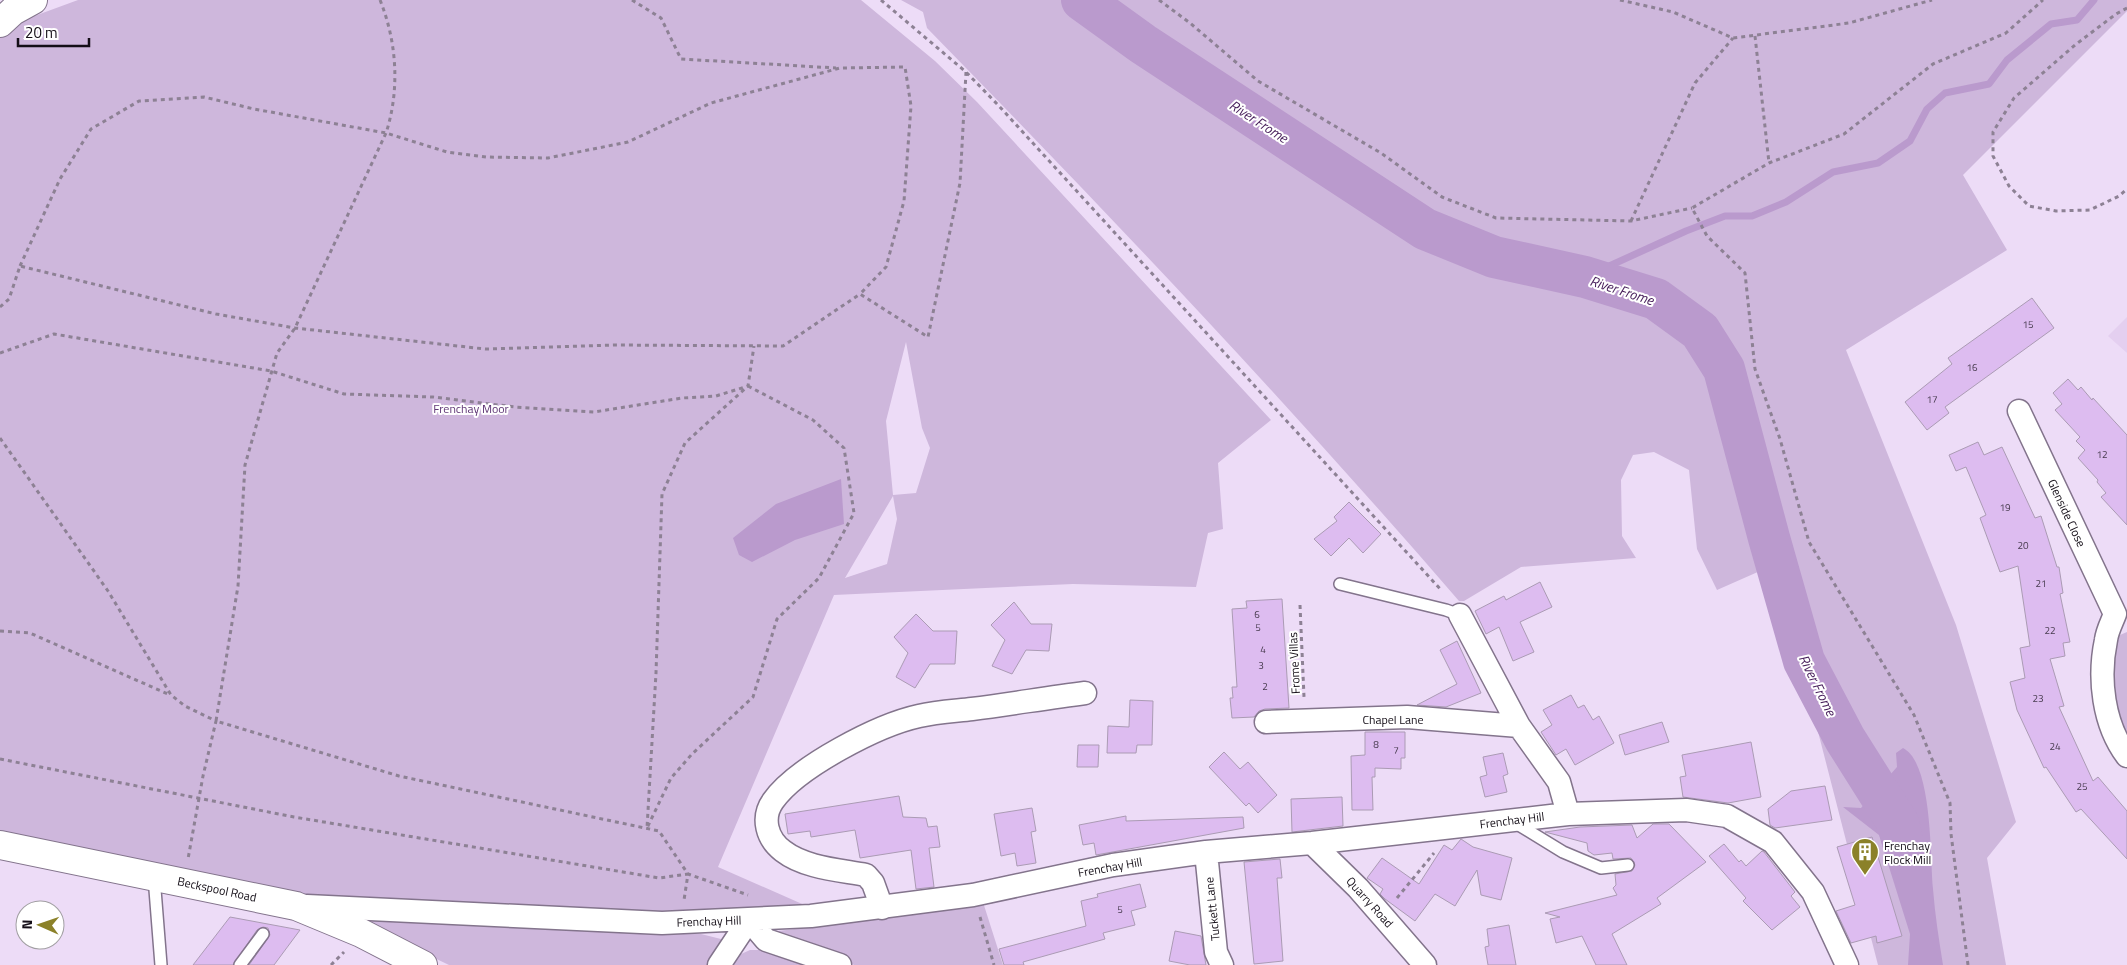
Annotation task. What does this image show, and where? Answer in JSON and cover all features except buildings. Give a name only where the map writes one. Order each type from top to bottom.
[{"type":"street","points":[[0,23],[13,11],[33,0]]},
{"type":"street","name":"Glenside Close","points":[[2019,411],[2121,615],[2106,639],[2103,683],[2106,709],[2118,744],[2127,756]]},
{"type":"street","points":[[1460,616],[1519,726],[1559,782],[1568,814]]},
{"type":"street","points":[[882,908],[874,882],[866,875],[804,862],[783,851],[770,837],[765,819],[772,802],[790,783],[826,758],[874,732],[918,716],[1085,693]]},
{"type":"street","name":"Chapel Lane","points":[[1266,722],[1407,717],[1519,726]]},
{"type":"street","name":"Frenchay Hill","points":[[296,906],[662,923],[749,920],[882,908],[973,895],[1113,865],[1206,852],[1312,843],[1568,814],[1686,810],[1727,816],[1773,842],[1813,892],[1848,965]]},
{"type":"street","name":"Quarry Road","points":[[1312,843],[1358,888],[1425,965]]},
{"type":"street","name":"Beckspool Road","points":[[0,845],[296,906],[361,934],[423,965]]},
{"type":"street","name":"Tuckett Lane","points":[[1206,852],[1216,952],[1222,965]]},
{"type":"street","points":[[719,965],[749,920],[766,940],[840,965]]},
{"type":"lane","points":[[1340,584],[1446,610],[1460,616]]},
{"type":"lane","points":[[1510,820],[1563,852],[1601,868],[1628,865]]},
{"type":"lane","points":[[154,877],[161,965]]},
{"type":"lane","points":[[240,965],[263,934]]},
{"type":"path","points":[[184,883],[199,799],[216,721],[238,586],[245,465],[270,371],[277,353],[294,328],[386,133],[390,119],[396,69],[389,22],[380,0]]},
{"type":"path","points":[[20,266],[216,314],[294,328],[485,349],[616,345],[783,346],[860,294],[886,267],[904,201],[911,106],[906,67],[840,68],[681,59],[661,18],[632,0]]},
{"type":"path","points":[[881,0],[966,72],[999,106],[1442,591],[1460,616]]},
{"type":"path","points":[[1159,0],[1190,23],[1258,80],[1381,153],[1442,198],[1496,218],[1631,221],[1692,208],[1770,163],[1844,134],[1933,64],[2006,33],[2043,0]]},
{"type":"path","points":[[1620,0],[1673,12],[1733,38],[1849,23],[1932,0]]},
{"type":"path","points":[[2127,8],[2075,45],[2014,98],[1993,132],[1993,156],[2009,186],[2029,206],[2056,211],[2090,210],[2119,196],[2127,189]]},
{"type":"path","points":[[1755,36],[1770,163]]},
{"type":"path","points":[[1631,221],[1695,83],[1733,38]]},
{"type":"path","points":[[0,307],[9,299],[20,266],[60,179],[91,129],[139,101],[204,97],[254,109],[386,133],[447,152],[486,157],[548,158],[628,142],[711,103],[840,68]]},
{"type":"path","points":[[860,294],[928,337],[960,183],[966,72]]},
{"type":"path","points":[[1692,208],[1707,236],[1745,273],[1755,369],[1780,439],[1809,542],[1914,715],[1950,803],[1951,834],[1968,965]]},
{"type":"path","points":[[0,353],[54,334],[270,371],[344,394],[433,396],[516,407],[594,412],[682,398],[716,396],[748,386],[812,420],[844,448],[854,513],[819,578],[777,620],[754,697],[692,754],[671,778],[647,828]]},
{"type":"path","points":[[647,828],[656,673],[662,494],[685,443],[748,386],[754,346]]},
{"type":"path","points":[[0,438],[108,591],[171,696]]},
{"type":"path","name":"Frome Villas","points":[[1300,605],[1306,720]]},
{"type":"path","points":[[0,631],[30,633],[171,696],[185,706],[216,721],[399,776],[659,831],[688,874]]},
{"type":"path","points":[[0,759],[294,817],[659,878],[688,874],[750,895]]},
{"type":"path","points":[[1383,916],[1430,857]]},
{"type":"path","points":[[973,895],[994,965]]},
{"type":"shaded area","points":[[2127,317],[2127,353],[2108,336]]},
{"type":"shaded area","points":[[841,479],[844,524],[795,540],[752,562],[739,555],[733,538],[776,504]]},
{"type":"shaded area","points":[[1903,748],[1913,757],[1920,772],[1925,791],[1934,899],[1943,965],[1908,965],[1910,934],[1879,835],[1843,807],[1861,808],[1897,767],[1896,753]]},
{"type":"green space","name":"Frenchay Moor","points":[[78,0],[861,0],[935,61],[977,102],[1271,420],[1218,463],[1223,529],[1208,533],[1196,587],[1073,584],[834,595],[718,867],[809,907],[709,914],[617,911],[302,894],[0,833],[0,33],[10,25]],"holes":[[[906,342],[922,428],[930,448],[916,493],[893,495],[886,421]],[[893,496],[897,519],[887,564],[845,578]]]},
{"type":"green space","points":[[901,0],[2127,0],[2127,11],[1963,175],[2007,250],[1846,350],[1956,625],[2016,822],[1987,858],[2006,965],[1878,965],[1814,716],[1760,571],[1717,590],[1697,549],[1689,470],[1654,452],[1633,455],[1621,480],[1622,536],[1636,558],[1521,567],[1464,601],[1459,601],[1395,527],[1198,310],[927,28],[923,12]]},
{"type":"green space","points":[[2127,632],[2127,739],[2115,708],[2112,651],[2120,635]]},
{"type":"green space","points":[[982,899],[1003,965],[854,965],[831,950],[779,937],[778,931],[878,919]]},
{"type":"green space","points":[[371,918],[701,934],[721,939],[723,950],[707,965],[449,965],[370,927]]},
{"type":"green space","points":[[750,950],[768,950],[813,965],[730,965],[739,955]]},
{"type":"waterway","name":"River Frome","points":[[1082,0],[1143,44],[1425,229],[1494,257],[1585,277],[1656,299],[1700,331],[1724,369],[1804,661],[1845,739],[1898,823],[1903,842]]},
{"type":"waterway","points":[[1585,277],[1686,231],[1725,216],[1752,216],[1786,202],[1833,172],[1878,163],[1910,141],[1927,109],[1945,93],[1989,84],[2007,60],[2051,24],[2077,20],[2094,0]]},
{"type":"place","name":"Frenchay Flock Mill","points":[[1865,876]]}]
